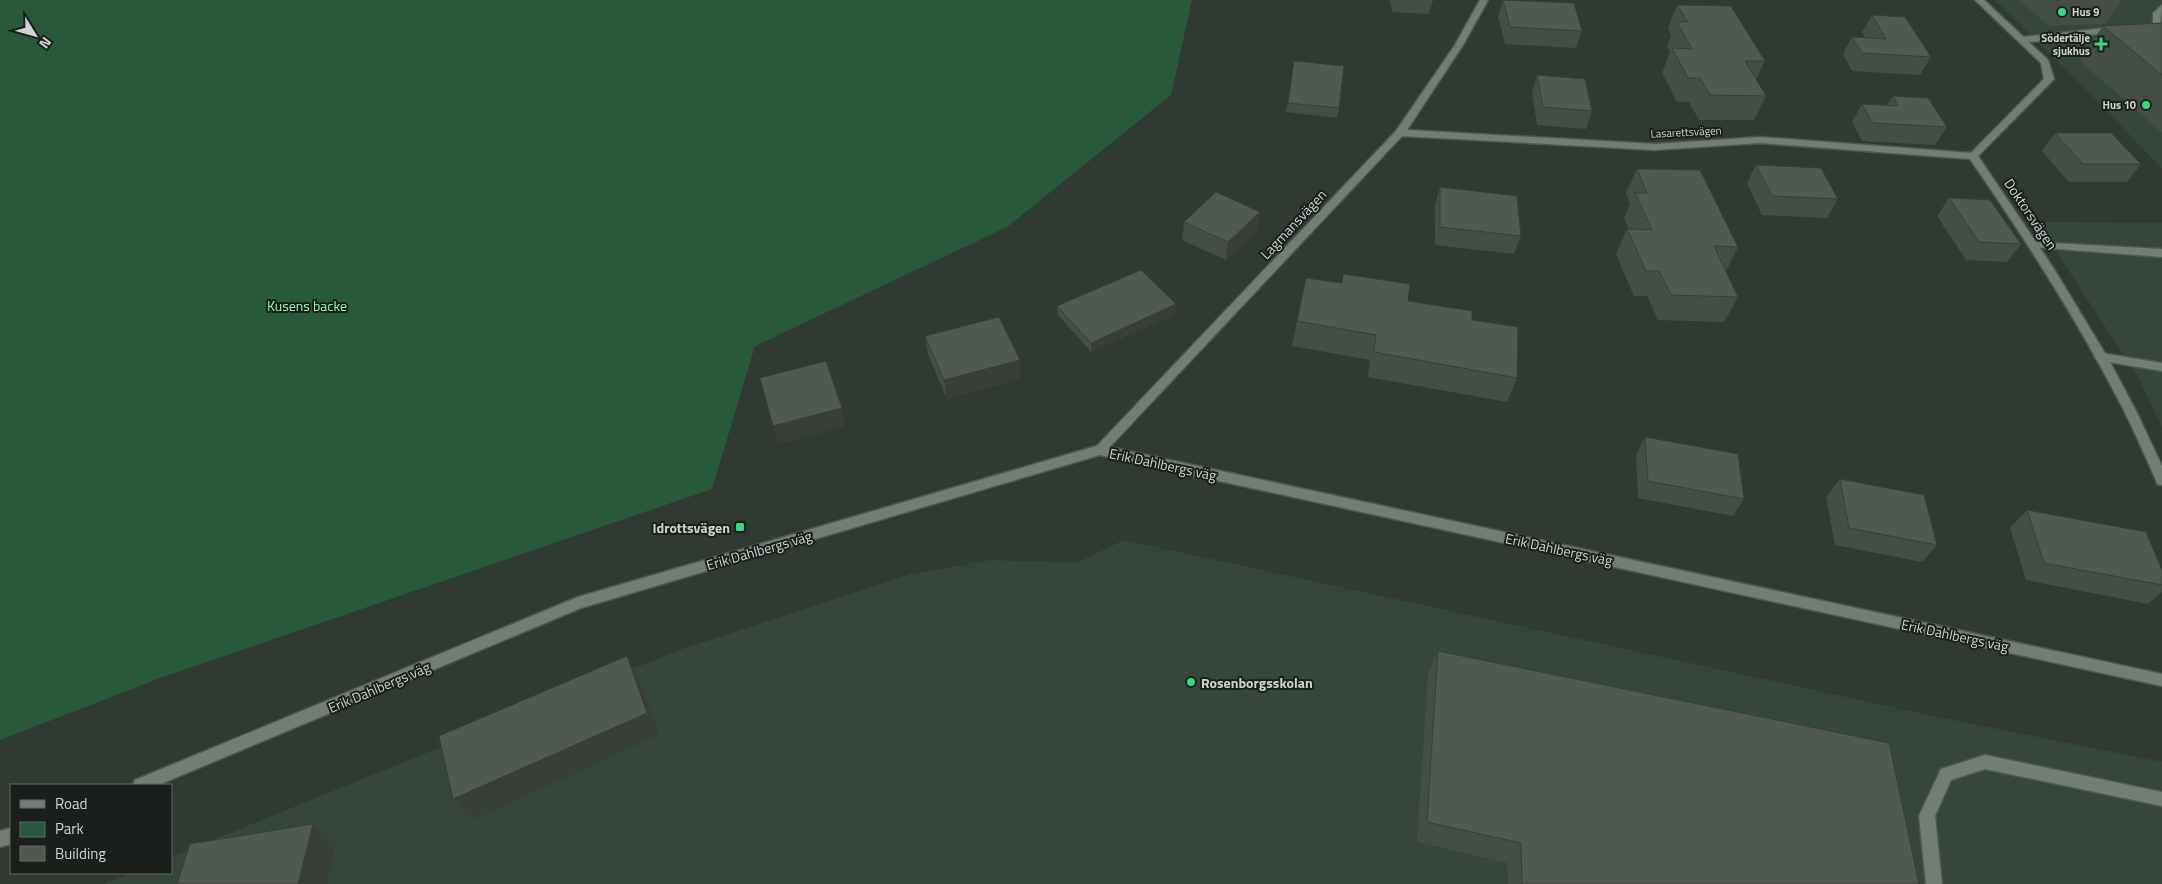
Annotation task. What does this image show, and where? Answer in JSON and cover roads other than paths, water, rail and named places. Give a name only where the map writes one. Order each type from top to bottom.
[{"type":"street","name":"Lagmansvägen","points":[[1100,450],[1400,133],[1459,45],[1484,0]]},
{"type":"street","points":[[1973,156],[2049,79],[2045,62],[1979,0]]},
{"type":"street","points":[[2155,27],[2157,13],[2162,8]]},
{"type":"street","points":[[2022,40],[2128,29]]},
{"type":"street","name":"Lasarettsvägen","points":[[1400,133],[1655,147],[1760,140],[1973,156]]},
{"type":"street","name":"Doktorsvägen","points":[[1973,156],[2035,246],[2101,357],[2120,391],[2162,480]]},
{"type":"street","points":[[2035,246],[2162,253]]},
{"type":"street","points":[[2101,357],[2162,368]]},
{"type":"street","name":"Erik Dahlbergs väg","points":[[144,784],[578,603],[1100,450],[2162,680]]},
{"type":"street","points":[[1934,884],[1927,816],[1946,774],[1985,762],[2162,799]]},
{"type":"place","name":"Hus 9","points":[[2062,12]]},
{"type":"place","name":"Södertälje sjukhus","points":[[2101,44]]},
{"type":"place","name":"Hus 10","points":[[2146,105]]},
{"type":"place","name":"Idrottsvägen","points":[[740,527]]},
{"type":"place","name":"Rosenborgsskolan","points":[[1191,682]]},
{"type":"park label","name":"Kusens backe","points":[[307,305]]}]
